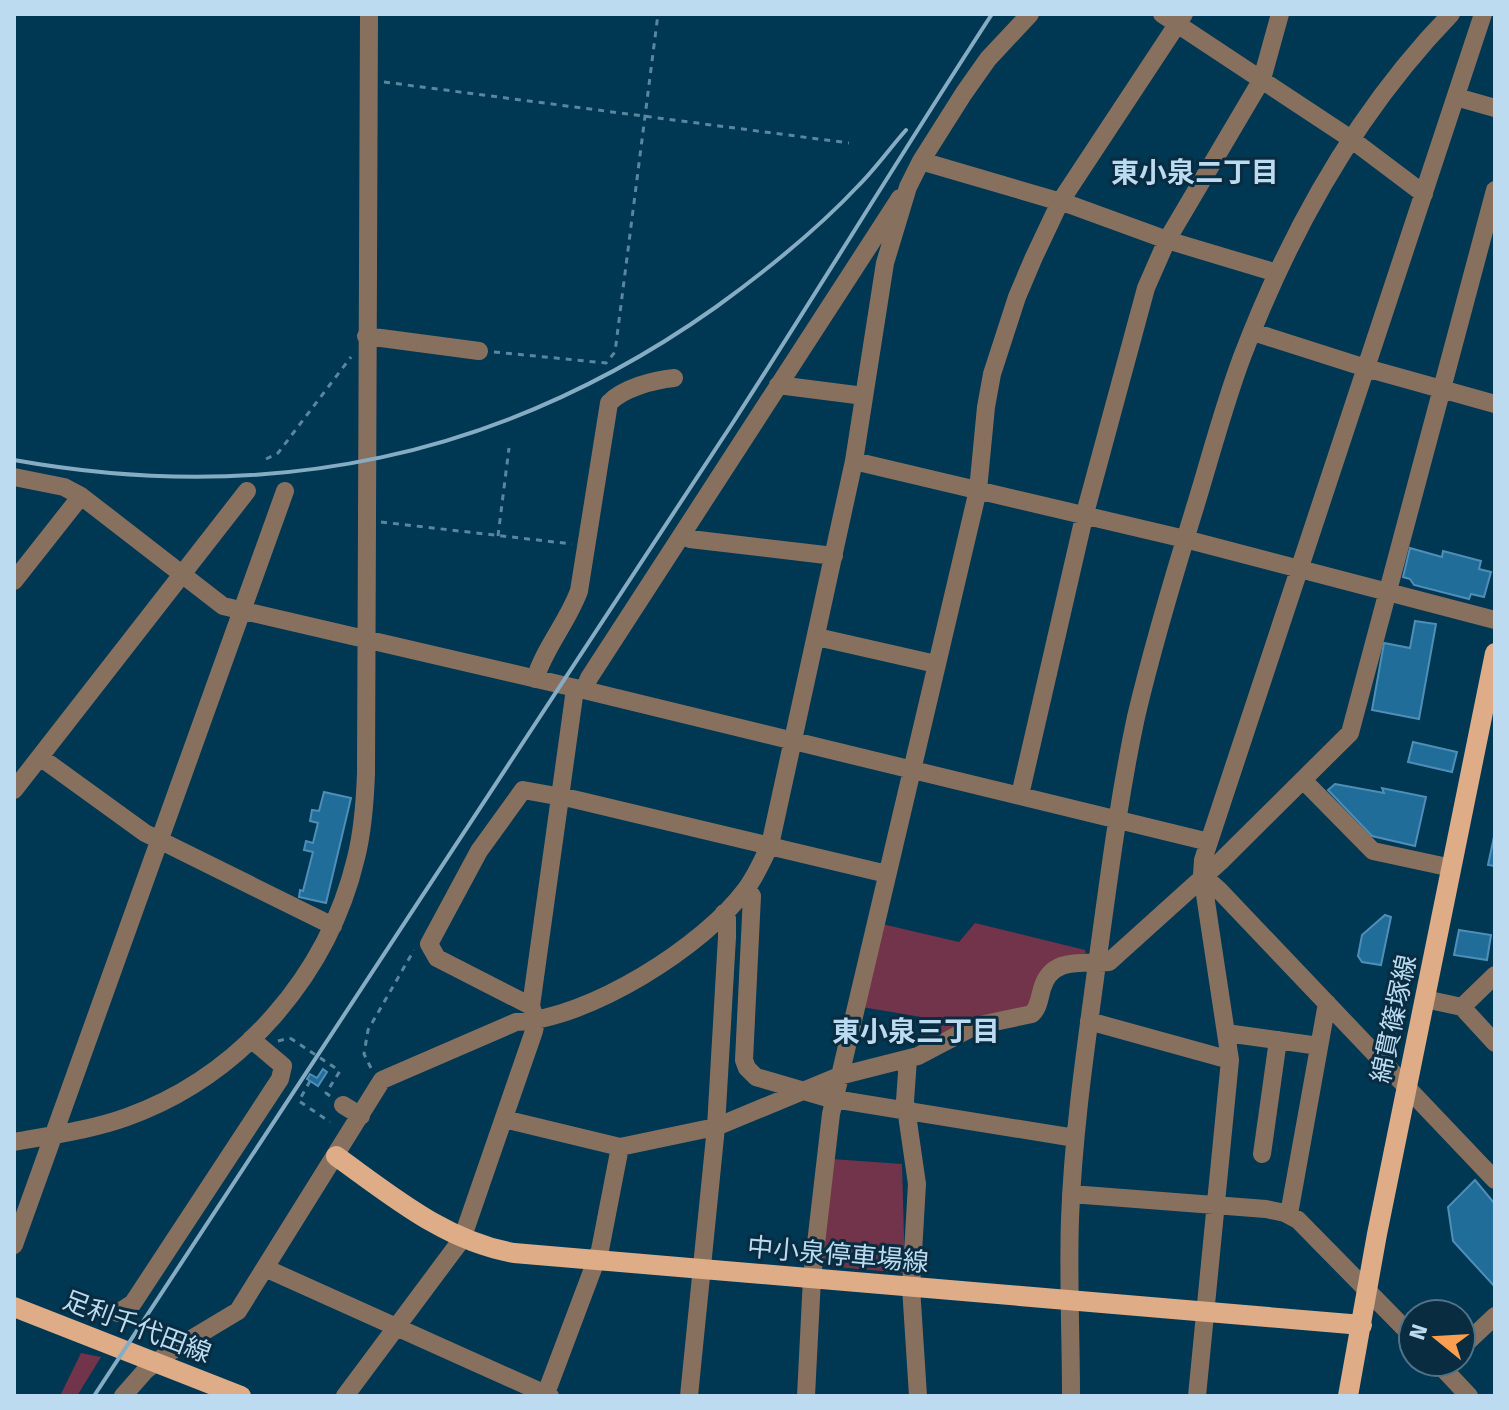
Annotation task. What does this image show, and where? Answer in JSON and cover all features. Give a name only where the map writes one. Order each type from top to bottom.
[{"type":"main road","name":"綿貫篠塚線","points":[[1348,1396],[1495,653]]},
{"type":"main road","name":"中小泉停車場線","points":[[336,1156],[426,1219],[462,1239],[514,1253],[1362,1325]]},
{"type":"main road","name":"足利千代田線","points":[[14,1307],[241,1396]]},
{"type":"street","points":[[14,1142],[108,1123],[149,1108],[187,1089],[230,1060],[293,993],[333,926],[351,877],[362,824],[366,773],[369,14]]},
{"type":"street","points":[[345,1396],[462,1239],[504,1119],[533,1014],[559,797],[580,690],[988,59],[1030,14]]},
{"type":"street","points":[[1020,795],[1084,517],[1146,288],[1167,240],[1262,79],[1280,14]]},
{"type":"street","points":[[1071,1396],[1071,1194],[1089,1021],[1136,718],[1185,539],[1222,415],[1277,273],[1329,171],[1404,67],[1451,14]]},
{"type":"street","points":[[1197,1396],[1230,1060],[1202,875],[1203,860],[1483,14]]},
{"type":"street","points":[[806,1396],[812,1278],[834,1098],[978,490],[986,407],[999,351],[1017,297],[1060,202],[1174,17],[1351,139],[1424,194]]},
{"type":"street","points":[[1456,97],[1495,108]]},
{"type":"street","points":[[921,161],[1060,202],[1167,240],[1277,273]]},
{"type":"street","points":[[123,1396],[157,1362],[234,1316],[385,1078],[533,1014],[620,990],[675,955],[724,913],[747,888],[770,845],[854,461],[885,263],[908,187]]},
{"type":"street","points":[[504,1119],[620,1147],[716,1127],[839,1076],[908,1059],[975,1026],[1032,1014],[1038,1007],[1045,980],[1056,968],[1076,962],[1109,962],[1221,861],[1350,733],[1495,190]]},
{"type":"street","points":[[1253,332],[1495,404]]},
{"type":"street","points":[[366,345],[479,351]]},
{"type":"street","points":[[535,679],[543,654],[572,610],[579,591],[609,403],[616,396],[642,386],[674,378]]},
{"type":"street","points":[[778,385],[864,396]]},
{"type":"street","points":[[854,461],[1185,539],[1495,620]]},
{"type":"street","points":[[14,477],[64,487],[81,496],[223,606],[1209,842]]},
{"type":"street","points":[[15,786],[247,491]]},
{"type":"street","points":[[14,1245],[285,491]]},
{"type":"street","points":[[14,581],[81,496]]},
{"type":"street","points":[[683,535],[690,539],[834,556]]},
{"type":"street","points":[[817,637],[936,664]]},
{"type":"street","points":[[40,757],[145,833],[333,926]]},
{"type":"street","points":[[1303,780],[1373,851],[1452,868]]},
{"type":"street","points":[[533,1014],[437,958],[429,944],[479,851],[519,793],[529,790],[887,874]]},
{"type":"street","points":[[1202,875],[1495,1180]]},
{"type":"street","points":[[747,888],[752,896],[744,1060],[756,1077],[834,1098],[1075,1138]]},
{"type":"street","points":[[689,1396],[716,1127],[727,937],[724,913]]},
{"type":"street","points":[[1462,1007],[1495,975]]},
{"type":"street","points":[[725,979],[748,978]]},
{"type":"street","points":[[1425,999],[1462,1007],[1495,1043]]},
{"type":"street","points":[[1289,1214],[1327,1003]]},
{"type":"street","points":[[1089,1021],[1230,1060]]},
{"type":"street","points":[[1226,1033],[1319,1046]]},
{"type":"street","points":[[118,1313],[133,1303],[280,1079],[283,1066],[251,1039]]},
{"type":"street","points":[[1262,1154],[1278,1040]]},
{"type":"street","points":[[908,1059],[906,1111],[917,1184],[911,1287],[918,1396]]},
{"type":"street","points":[[343,1105],[361,1116]]},
{"type":"street","points":[[265,1268],[547,1395],[596,1260],[620,1147]]},
{"type":"street","points":[[1071,1194],[1266,1209],[1289,1214],[1397,1320]]},
{"type":"street","points":[[1477,1333],[1495,1316]]},
{"type":"street","points":[[1450,1378],[1469,1396]]},
{"type":"path","points":[[479,351],[606,363],[615,352],[658,14]]},
{"type":"path","points":[[369,80],[849,143]]},
{"type":"path","points":[[266,459],[278,453],[350,358],[366,345]]},
{"type":"path","points":[[498,536],[509,448]]},
{"type":"path","points":[[365,522],[586,546]]},
{"type":"path","points":[[364,1054],[371,1024],[415,949],[430,948]]},
{"type":"path","points":[[272,1042],[290,1038],[340,1071],[329,1088]]},
{"type":"path","points":[[310,1081],[299,1101],[330,1122]]},
{"type":"shaded area","points":[[975,923],[1085,950],[1086,953],[1062,958],[1047,968],[1038,983],[1032,1007],[920,1046],[921,1017],[862,1007],[882,924],[959,942]]},
{"type":"shaded area","points":[[832,1159],[902,1164],[905,1273],[825,1266],[820,1258]]},
{"type":"shaded area","points":[[81,1353],[101,1357],[77,1396],[60,1396]]},
{"type":"building","points":[[1410,548],[1442,557],[1443,551],[1481,561],[1479,569],[1491,572],[1484,597],[1471,594],[1469,599],[1414,585],[1410,579],[1403,577]]},
{"type":"building","points":[[1415,621],[1436,624],[1419,719],[1372,710],[1384,643],[1410,648]]},
{"type":"building","points":[[1413,742],[1457,752],[1452,772],[1408,762]]},
{"type":"building","points":[[1335,784],[1384,793],[1382,788],[1426,797],[1415,846],[1372,836],[1328,790]]},
{"type":"building","points":[[324,792],[351,798],[326,903],[299,897],[313,852],[304,850],[306,841],[313,843],[318,823],[310,821],[312,810],[319,811]]},
{"type":"building","points":[[1495,832],[1495,866],[1488,865]]},
{"type":"building","points":[[1385,915],[1391,917],[1381,965],[1362,962],[1358,956],[1362,935]]},
{"type":"building","points":[[1459,930],[1491,935],[1487,960],[1454,955]]},
{"type":"building","points":[[323,1069],[327,1072],[318,1086],[307,1079],[310,1074],[317,1078]]},
{"type":"building","points":[[1475,1180],[1495,1204],[1495,1287],[1453,1241],[1448,1207]]},
{"type":"railway","points":[[94,1396],[734,421],[992,14]]},
{"type":"railway","points":[[14,460],[109,473],[202,477],[292,472],[381,457],[468,434],[552,401],[635,359],[716,307],[826,218],[906,130]]},
{"type":"district","name":"東小泉二丁目","points":[[1195,172]]},
{"type":"district","name":"東小泉三丁目","points":[[916,1031]]}]
